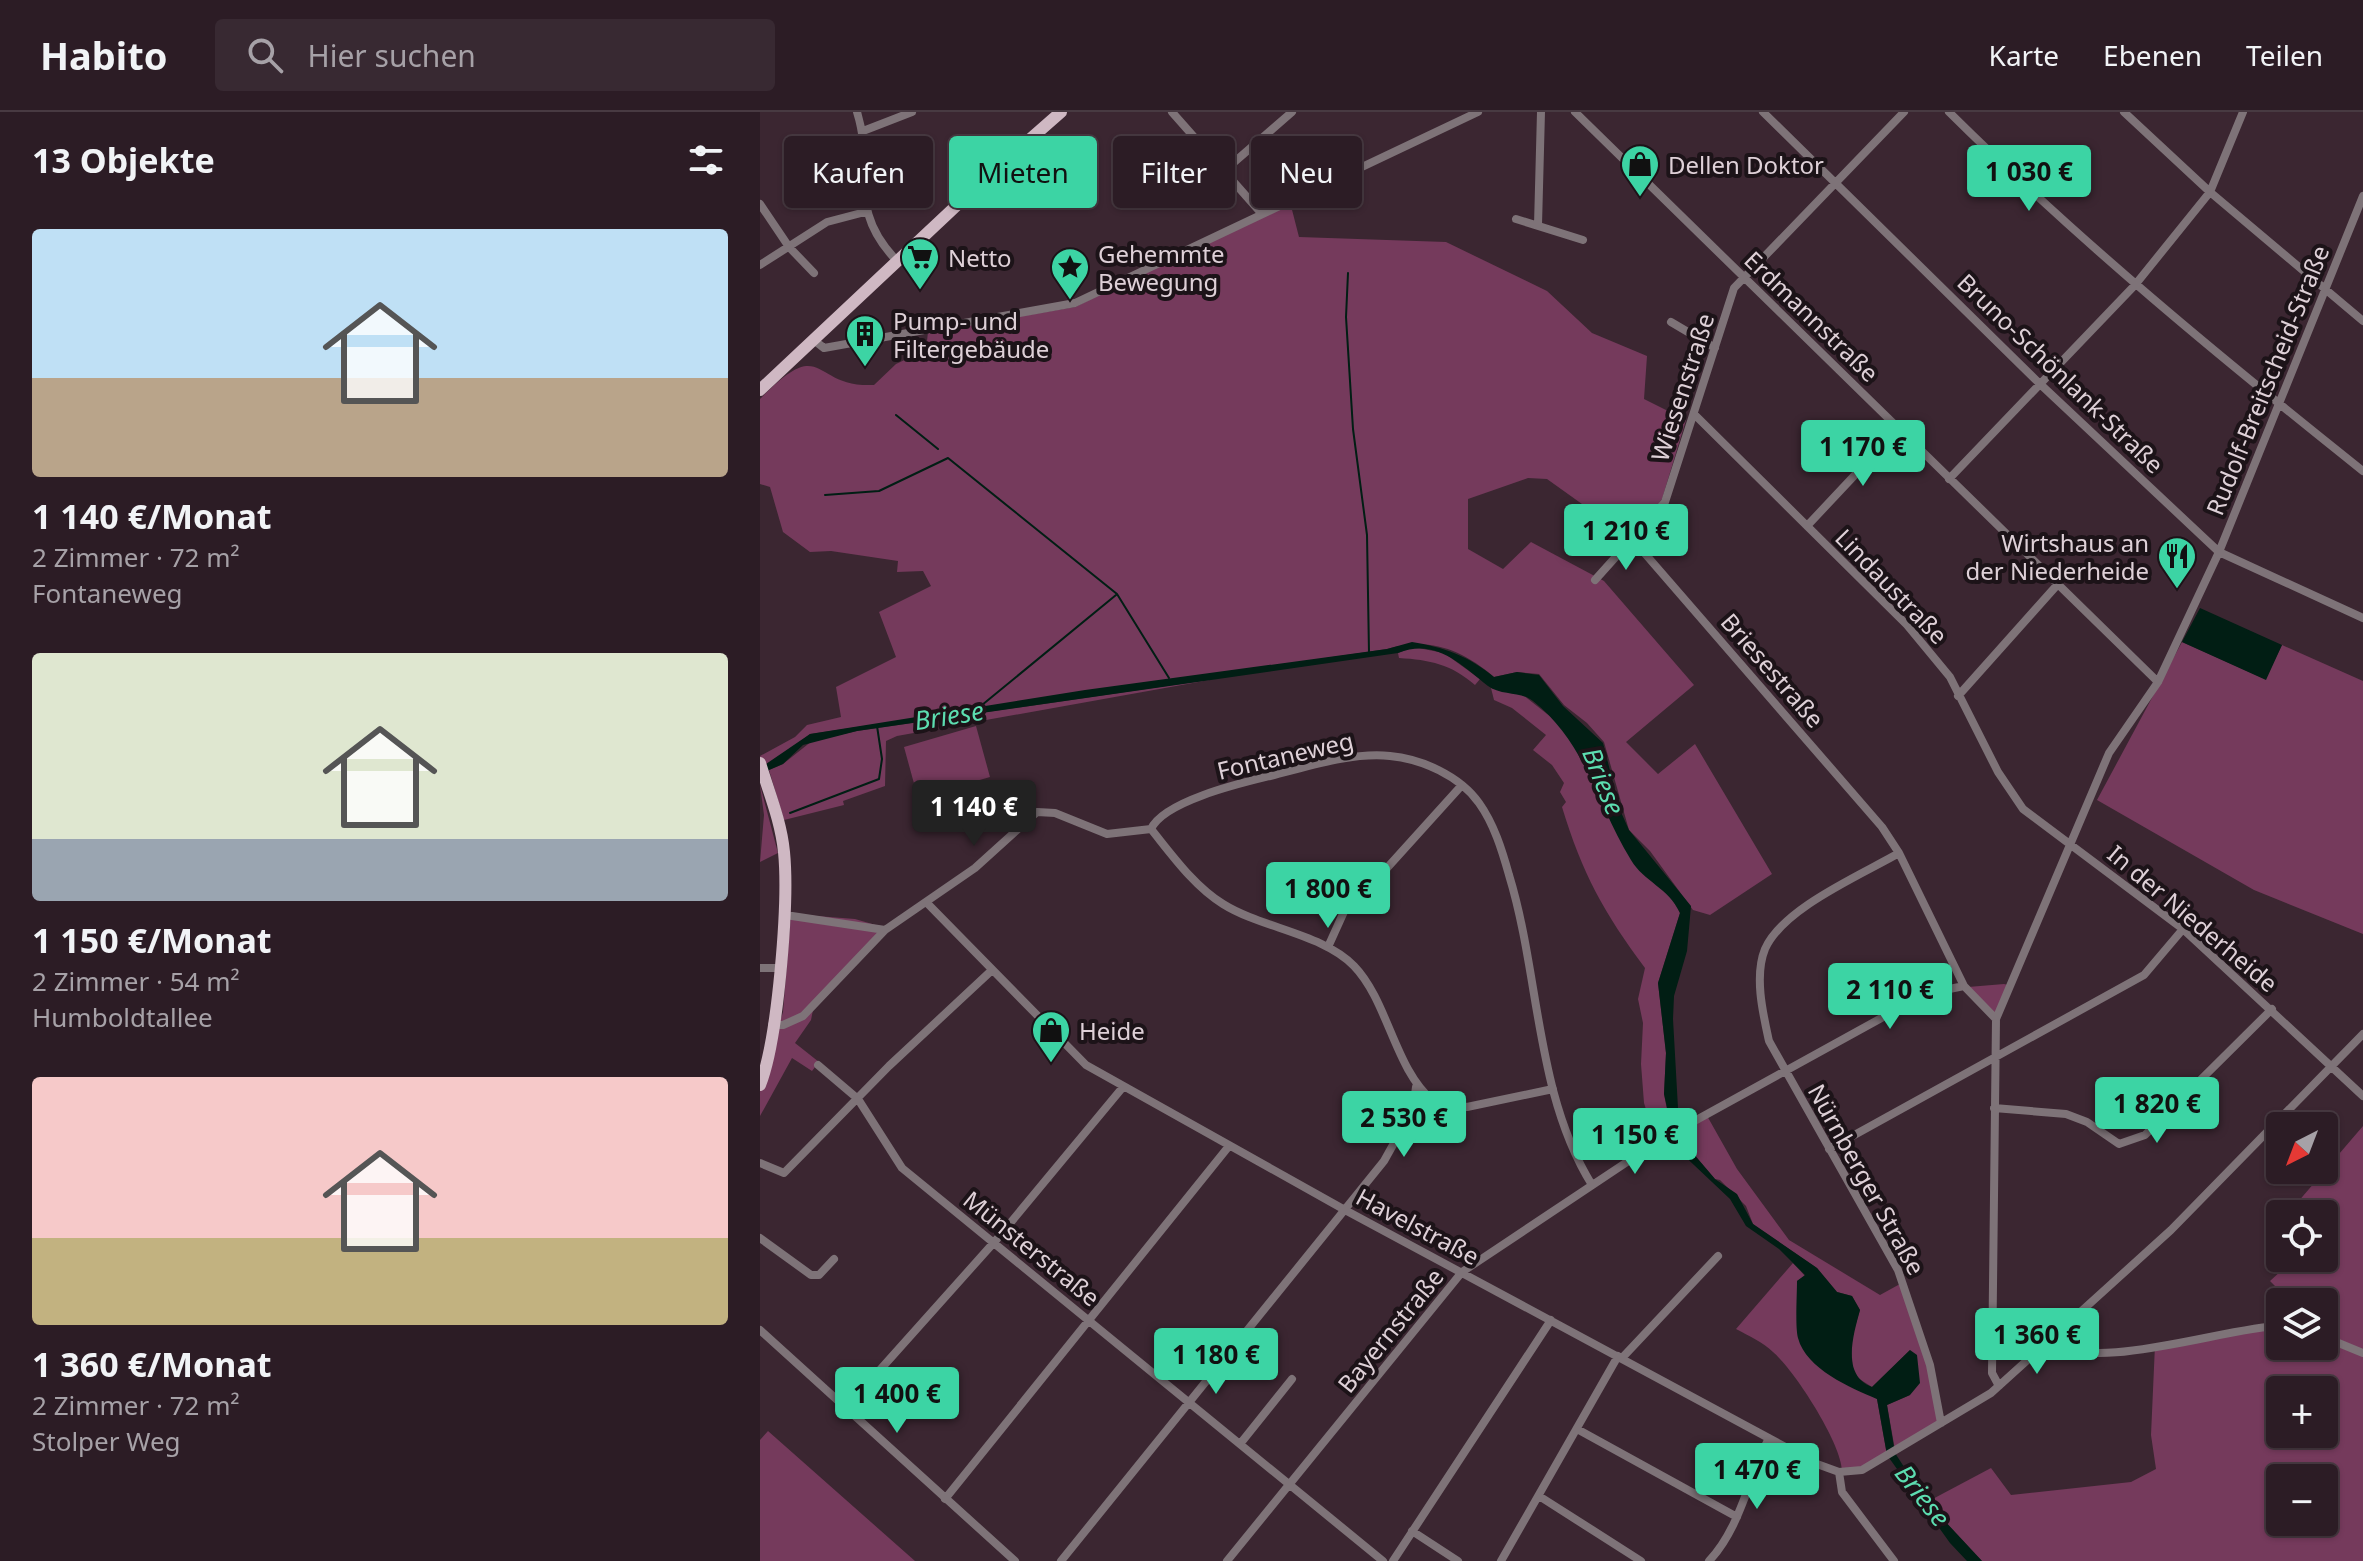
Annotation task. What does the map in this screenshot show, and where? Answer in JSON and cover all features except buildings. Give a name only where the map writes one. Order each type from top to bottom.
[{"type":"main road","points":[[760,390],[1061,112]]},
{"type":"main road","points":[[760,1085],[779,968],[784,853],[762,769]]},
{"type":"street","points":[[857,112],[863,131],[865,212],[875,236],[897,261]]},
{"type":"street","points":[[863,131],[912,112]]},
{"type":"street","points":[[1172,112],[1193,136]]},
{"type":"street","points":[[1235,161],[1292,112]]},
{"type":"street","points":[[815,341],[824,348],[1075,303],[1478,112]]},
{"type":"street","points":[[1538,225],[1541,112]]},
{"type":"street","name":"Erdmannstraße","points":[[1575,112],[2158,682]]},
{"type":"street","name":"Bruno-Schönlank-Straße","points":[[1763,112],[2039,383],[2219,552],[2363,618]]},
{"type":"street","name":"Wiesenstraße","points":[[1595,580],[1634,541],[1665,502],[1734,288],[1904,112]]},
{"type":"street","points":[[1949,112],[2031,193],[2135,285],[2363,471]]},
{"type":"street","points":[[2124,112],[2210,192],[2363,321]]},
{"type":"street","points":[[1949,479],[2135,285],[2210,192],[2243,112]]},
{"type":"street","points":[[1235,183],[1262,214]]},
{"type":"street","name":"Rudolf-Breitscheid-Straße","points":[[1999,1386],[1992,1373],[1993,1060],[1996,1019],[2109,753],[2158,682],[2219,552],[2363,196]]},
{"type":"street","points":[[760,204],[789,247],[814,273]]},
{"type":"street","points":[[760,265],[827,222],[865,212]]},
{"type":"street","points":[[1516,219],[1583,240]]},
{"type":"street","points":[[1671,322],[1715,348]]},
{"type":"street","name":"Lindaustraße","points":[[1695,415],[1907,625],[1950,677],[1998,772]]},
{"type":"street","points":[[1807,526],[1898,429]]},
{"type":"street","name":"Briesestraße","points":[[1634,541],[1882,827],[1899,853],[1964,986],[1996,1019]]},
{"type":"street","points":[[1958,696],[2058,584]]},
{"type":"street","name":"Fontaneweg","points":[[1151,829],[1158,817],[1221,788],[1356,757],[1389,756],[1420,761],[1462,785],[1480,804],[1495,833],[1517,901],[1553,1089],[1568,1136],[1592,1185]]},
{"type":"street","name":"In der Niederheide","points":[[1998,772],[2023,809],[2183,929],[2363,1096]]},
{"type":"street","points":[[1328,947],[1361,874],[1387,868],[1462,785]]},
{"type":"street","points":[[768,1031],[803,1016],[885,930],[928,904],[975,868],[1037,812],[1055,813],[1107,834],[1151,829],[1188,872],[1223,904],[1328,947],[1355,966],[1394,1036],[1416,1087],[1433,1101],[1467,1107],[1553,1089]]},
{"type":"street","name":"Nürnberger Straße","points":[[1899,853],[1800,911],[1765,950],[1762,1010],[1769,1041],[1784,1070],[1898,1270],[1931,1369],[1941,1423]]},
{"type":"street","name":"Havelstraße","points":[[928,904],[1086,1065],[1345,1210],[1827,1469],[1839,1472]]},
{"type":"street","points":[[792,916],[885,930]]},
{"type":"street","points":[[1829,1149],[2144,975],[2183,929]]},
{"type":"street","points":[[760,968],[779,968]]},
{"type":"street","points":[[760,1163],[784,1173],[991,971]]},
{"type":"street","name":"Bayernstraße","points":[[1227,1561],[1462,1272],[1685,1125],[1925,994],[1964,986]]},
{"type":"street","points":[[1994,1108],[2066,1114],[2094,1126],[2112,1142],[2128,1143],[2145,1135],[2272,1009]]},
{"type":"street","points":[[1894,1561],[1842,1492],[1839,1472],[1862,1470],[1999,1386],[2171,1230],[2363,1034]]},
{"type":"street","name":"Münsterstraße","points":[[818,1065],[858,1099],[902,1168],[1383,1561]]},
{"type":"street","points":[[845,1409],[1123,1087]]},
{"type":"street","points":[[1061,1561],[1384,1161],[1413,1109],[1416,1087]]},
{"type":"street","points":[[1413,1109],[1433,1101]]},
{"type":"street","points":[[945,1499],[1229,1146]]},
{"type":"street","points":[[760,1238],[811,1275],[819,1275],[834,1259]]},
{"type":"street","points":[[1501,1561],[1620,1357],[1718,1256]]},
{"type":"street","points":[[1393,1561],[1551,1320]]},
{"type":"street","points":[[2053,1340],[2067,1350],[2106,1353],[2266,1328]]},
{"type":"street","points":[[762,1336],[1015,1561]]},
{"type":"street","points":[[2338,1343],[2363,1353]]},
{"type":"street","points":[[1240,1444],[1292,1379]]},
{"type":"street","points":[[1577,1429],[1737,1517]]},
{"type":"street","points":[[1709,1561],[1737,1517],[1753,1469],[1769,1438]]},
{"type":"street","points":[[1539,1496],[1641,1561]]},
{"type":"street","points":[[1412,1531],[1458,1561]]},
{"type":"shaded area","points":[[1278,208],[1292,208],[1299,237],[1446,242],[1547,291],[1592,333],[1647,356],[1644,399],[1686,420],[1662,499],[1631,539],[1547,479],[1528,478],[1468,499],[1468,549],[1503,569],[1531,542],[1604,581],[1694,685],[1626,742],[1658,774],[1695,744],[1772,874],[1710,915],[1693,910],[1650,851],[1629,830],[1604,742],[1587,723],[1564,705],[1539,674],[1517,672],[1494,677],[1469,659],[1431,645],[1402,646],[810,734],[760,774],[760,756],[795,737],[807,725],[841,717],[836,687],[896,657],[879,612],[931,586],[923,571],[897,572],[898,561],[831,551],[810,552],[783,532],[770,487],[760,484],[760,399],[796,369],[808,366],[853,384],[874,385],[896,364],[926,350],[928,332],[1075,307]]},
{"type":"shaded area","points":[[2182,642],[2265,679],[2282,645],[2363,681],[2363,934],[2254,890],[2097,800]]},
{"type":"shaded area","points":[[1413,647],[1444,653],[1480,679],[1475,685],[1440,664],[1399,658],[1398,653]]},
{"type":"shaded area","points":[[1215,679],[897,736],[886,741],[885,786],[843,801],[844,805],[784,820],[769,770],[783,764],[812,741],[857,731]]},
{"type":"shaded area","points":[[1491,688],[1523,695],[1561,725],[1586,763],[1612,823],[1671,897],[1680,913],[1658,983],[1666,1053],[1664,1094],[1671,1131],[1657,1144],[1644,1103],[1641,1064],[1643,1023],[1638,999],[1645,968],[1606,910],[1586,872],[1562,807],[1566,802],[1560,792],[1564,783],[1552,765],[1533,750],[1546,735],[1512,708],[1494,700]]},
{"type":"shaded area","points":[[976,726],[990,777],[918,798],[904,747]]},
{"type":"shaded area","points":[[760,785],[778,853],[760,862],[764,815]]},
{"type":"shaded area","points":[[791,914],[855,919],[886,928],[813,1010],[811,1020],[795,1043],[819,1062],[812,1071],[792,1058],[760,1116],[760,1089],[783,1012]]},
{"type":"shaded area","points":[[2008,985],[1995,1014],[1968,987]]},
{"type":"shaded area","points":[[1706,1114],[1737,1169],[1789,1240],[1880,1295],[1900,1284],[1930,1373],[1939,1422],[1895,1450],[1887,1405],[1910,1395],[1910,1350],[1872,1387],[1853,1375],[1851,1340],[1860,1310],[1852,1296],[1837,1292],[1817,1268],[1753,1224],[1746,1206],[1720,1180],[1715,1179],[1686,1145],[1680,1130]]},
{"type":"shaded area","points":[[2363,1126],[2363,1561],[1982,1561],[1927,1502],[1991,1468],[2011,1495],[2131,1482],[2156,1469],[2151,1435],[2155,1345],[2266,1324],[2266,1360],[2338,1360],[2338,1288],[2277,1288],[2270,1281],[2280,1272],[2338,1272],[2338,1200],[2300,1200],[2313,1184],[2338,1184],[2338,1155]]},
{"type":"shaded area","points":[[1793,1263],[1805,1276],[1797,1281],[1798,1313],[1821,1368],[1877,1399],[1887,1455],[1862,1469],[1842,1470],[1826,1426],[1793,1375],[1769,1348],[1736,1329]]},
{"type":"shaded area","points":[[768,1431],[915,1561],[760,1561],[760,1440]]},
{"type":"water","points":[[2200,608],[2282,645],[2266,680],[2182,642]]},
{"type":"water","name":"Briese","points":[[1412,642],[1455,654],[1475,663],[1494,677],[1517,672],[1539,675],[1563,706],[1603,743],[1620,810],[1629,830],[1691,906],[1687,951],[1674,996],[1673,1019],[1679,1126],[1686,1145],[1715,1179],[1737,1194],[1753,1224],[1817,1268],[1837,1292],[1852,1296],[1860,1310],[1853,1343],[1853,1364],[1862,1381],[1872,1387],[1910,1350],[1917,1355],[1920,1383],[1910,1395],[1887,1405],[1895,1453],[1927,1502],[1982,1561],[1967,1561],[1950,1543],[1887,1455],[1877,1399],[1831,1376],[1803,1349],[1797,1333],[1797,1281],[1805,1275],[1779,1249],[1746,1226],[1730,1199],[1676,1148],[1664,1094],[1666,1053],[1658,983],[1680,913],[1670,897],[1636,868],[1579,756],[1551,718],[1533,701],[1493,689],[1457,662],[1436,651],[1412,649],[857,731],[803,745],[783,764],[769,770],[760,784],[760,774],[766,764],[810,734],[1085,690],[1387,649]]},
{"type":"waterway","points":[[1348,273],[1346,317],[1353,429],[1367,535],[1369,653]]},
{"type":"waterway","points":[[896,415],[938,449]]},
{"type":"waterway","points":[[825,495],[879,491],[948,458],[1117,594],[1169,678]]},
{"type":"waterway","name":"Briese","points":[[982,705],[1116,595]]},
{"type":"waterway","points":[[790,813],[879,779],[882,759],[877,726]]},
{"type":"place","name":"Dellen Doktor","points":[[1640,198]]},
{"type":"place","name":"Netto","points":[[920,291]]},
{"type":"place","name":"Gehemmte Bewegung","points":[[1070,301]]},
{"type":"place","name":"Pump- und Filtergebäude","points":[[865,368]]},
{"type":"place","name":"Wirtshaus an der Niederheide","points":[[2177,590]]},
{"type":"place","name":"Heide","points":[[1051,1064]]}]
